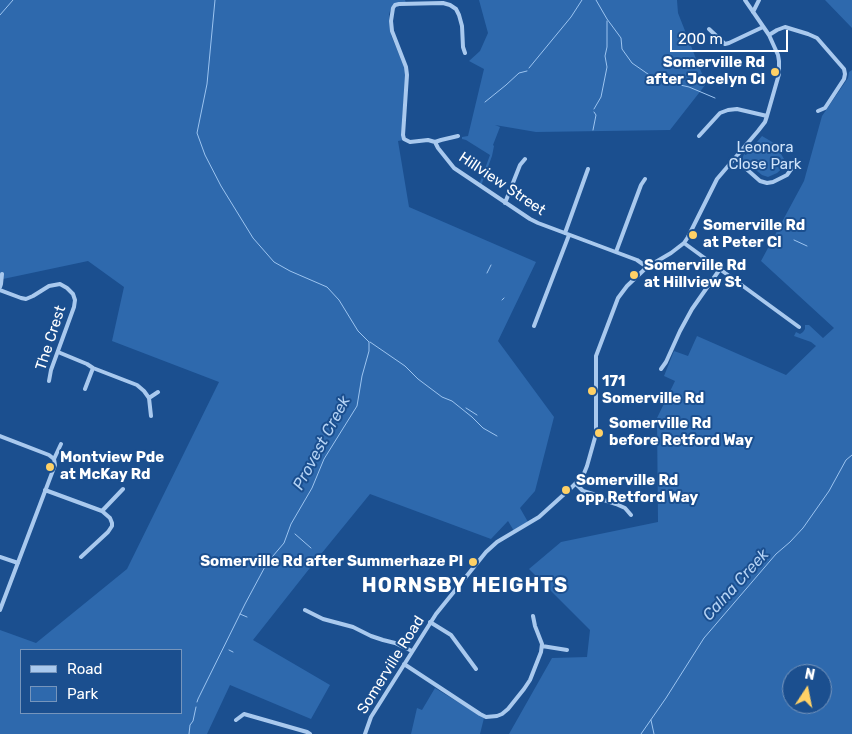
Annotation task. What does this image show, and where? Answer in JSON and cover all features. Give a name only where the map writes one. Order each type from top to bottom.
[{"type":"street","name":"Somerville Road","points":[[364,734],[370,717],[442,605],[491,547],[539,517],[576,484],[584,473],[596,434],[595,363],[598,349],[618,298],[627,286],[647,267],[684,243],[717,179],[765,122],[778,80],[779,61],[776,49],[769,35],[744,0]]},
{"type":"street","points":[[753,12],[760,0]]},
{"type":"street","points":[[458,136],[435,142],[428,140],[410,142],[404,139],[407,75],[406,67],[393,35],[391,21],[393,8],[395,5],[405,3],[443,3],[450,5],[456,9],[461,20],[465,53]]},
{"type":"street","points":[[709,29],[725,44],[764,27]]},
{"type":"street","points":[[769,35],[785,27],[817,38],[844,69],[844,79],[825,108],[818,111]]},
{"type":"street","points":[[699,136],[720,113],[728,110],[736,108],[767,116]]},
{"type":"street","name":"Hillview Street","points":[[435,142],[454,168],[538,223],[637,260],[647,267]]},
{"type":"street","points":[[734,158],[760,181],[767,183],[787,176],[792,168]]},
{"type":"street","points":[[505,203],[520,165],[525,159]]},
{"type":"street","points":[[534,326],[588,169]]},
{"type":"street","points":[[616,252],[641,185],[645,179]]},
{"type":"street","points":[[684,243],[799,328]]},
{"type":"street","points":[[661,369],[692,309],[720,269]]},
{"type":"street","points":[[0,289],[2,274]]},
{"type":"street","name":"The Crest","points":[[0,289],[26,299],[49,286],[60,284],[73,294],[74,308],[51,370],[50,381]]},
{"type":"street","points":[[58,352],[137,386],[149,398],[151,416]]},
{"type":"street","points":[[85,389],[93,368]]},
{"type":"street","points":[[149,398],[158,392]]},
{"type":"street","points":[[0,436],[54,458]]},
{"type":"street","points":[[0,610],[55,462],[54,458],[61,444]]},
{"type":"street","points":[[576,484],[583,491],[625,508],[631,515]]},
{"type":"street","points":[[102,511],[123,489]]},
{"type":"street","points":[[45,490],[102,511],[110,518],[112,526],[108,532],[81,557]]},
{"type":"street","points":[[0,556],[18,563]]},
{"type":"street","points":[[305,610],[323,619],[354,627],[371,636],[395,643],[412,651]]},
{"type":"street","points":[[404,664],[480,714],[491,717],[502,714],[530,680],[542,646],[534,626],[533,616]]},
{"type":"street","points":[[430,622],[451,635],[476,669]]},
{"type":"street","points":[[542,646],[567,650]]},
{"type":"street","points":[[236,720],[244,714],[245,707]]},
{"type":"street","points":[[244,714],[310,734]]},
{"type":"green space","points":[[0,0],[405,0],[406,3],[394,6],[389,14],[391,35],[406,72],[403,140],[398,141],[409,207],[536,262],[498,341],[554,417],[535,491],[520,508],[528,522],[514,531],[508,521],[491,539],[370,494],[253,640],[330,685],[311,719],[230,685],[207,734],[0,734],[0,630],[36,643],[127,569],[219,382],[112,341],[124,287],[88,261],[3,279],[0,283]]},
{"type":"green space","points":[[479,0],[677,0],[678,13],[706,84],[670,130],[536,132],[495,125],[500,127],[481,186],[479,185],[490,155],[462,139],[462,137],[468,136],[484,69],[469,61],[480,51],[488,33]]},
{"type":"green space","points":[[825,0],[852,0],[852,28]]},
{"type":"green space","points":[[852,70],[852,734],[509,734],[552,658],[587,657],[590,630],[529,569],[561,542],[658,522],[657,418],[675,381],[664,376],[674,351],[688,356],[697,336],[786,375],[816,346],[811,342],[794,336],[796,332],[800,334],[805,329],[805,325],[809,325],[823,338],[834,328],[761,261],[804,181],[822,116],[848,78],[849,72]]},
{"type":"green space","name":"Leonora Close Park","points":[[762,136],[779,146],[787,164],[777,173],[768,177],[762,175],[742,159],[744,154],[746,155]]},
{"type":"green space","points":[[435,688],[484,718],[480,734],[411,734],[417,708],[422,710]]},
{"type":"waterway","points":[[0,15],[13,0]]},
{"type":"waterway","name":"Provest Creek","points":[[197,702],[267,563],[284,543],[291,524],[312,488],[324,459],[357,406],[362,376],[369,351],[369,342],[358,331],[339,300],[327,287],[274,262],[253,238],[221,186],[205,155],[197,133],[207,84],[215,0]]},
{"type":"waterway","points":[[529,68],[571,17],[582,0]]},
{"type":"waterway","points":[[596,0],[621,38],[622,49],[632,63],[658,81]]},
{"type":"waterway","points":[[594,109],[601,97],[607,67],[605,56],[607,21]]},
{"type":"waterway","points":[[485,102],[519,73],[527,71]]},
{"type":"waterway","points":[[663,82],[689,87],[715,98]]},
{"type":"waterway","points":[[593,130],[596,115],[594,112]]},
{"type":"waterway","points":[[794,240],[807,246]]},
{"type":"waterway","points":[[487,273],[491,265]]},
{"type":"waterway","points":[[370,342],[405,366],[418,379],[442,397],[452,401],[483,428],[497,436]]},
{"type":"waterway","points":[[466,408],[477,415]]},
{"type":"waterway","name":"Calna Creek","points":[[641,734],[704,638],[776,554],[803,528],[829,491],[846,460],[852,455]]},
{"type":"waterway","points":[[295,534],[311,548]]},
{"type":"waterway","name":"Provest Creek","points":[[240,614],[247,617]]},
{"type":"waterway","points":[[229,650],[233,652]]},
{"type":"waterway","name":"Provest Creek","points":[[189,734],[196,707]]},
{"type":"waterway","points":[[651,720],[654,734]]},
{"type":"place","name":"Somerville Rd after Jocelyn Cl","points":[[775,72]]},
{"type":"place","name":"Somerville Rd at Peter Cl","points":[[693,235]]},
{"type":"place","name":"Somerville Rd at Hillview St","points":[[634,275]]},
{"type":"place","name":"171 Somerville Rd","points":[[592,391]]},
{"type":"place","name":"Somerville Rd before Retford Way","points":[[599,433]]},
{"type":"place","name":"Montview Pde at McKay Rd","points":[[50,467]]},
{"type":"place","name":"Somerville Rd opp Retford Way","points":[[566,490]]},
{"type":"place","name":"Somerville Rd after Summerhaze Pl","points":[[473,562]]},
{"type":"district","name":"HORNSBY HEIGHTS","points":[[465,586]]}]
